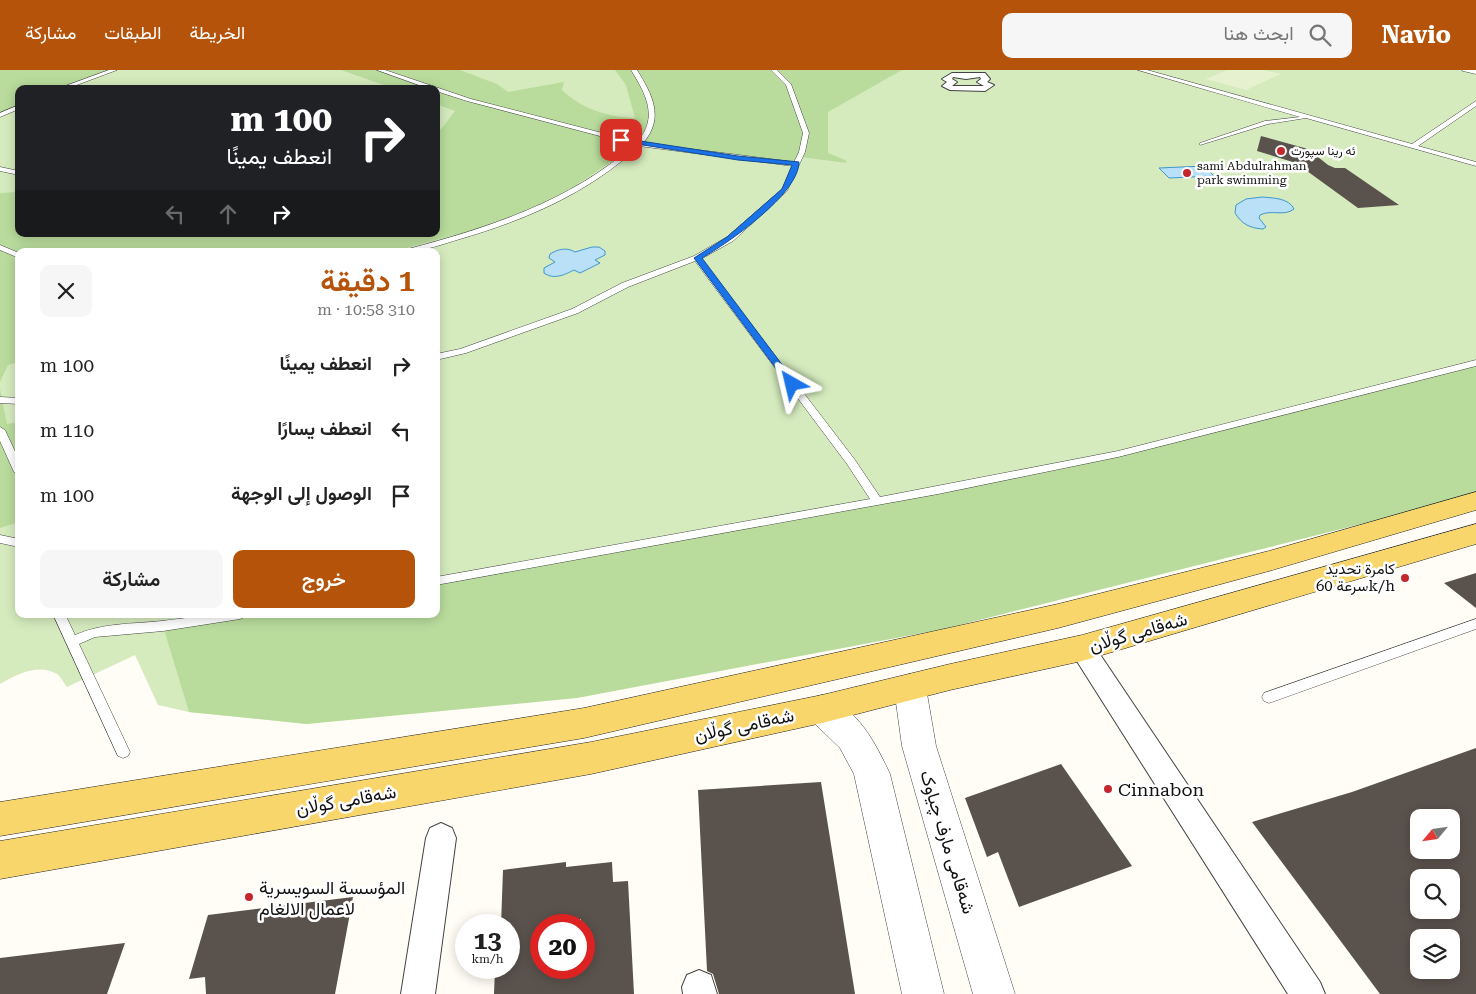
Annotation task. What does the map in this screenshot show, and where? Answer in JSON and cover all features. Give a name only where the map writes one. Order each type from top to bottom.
[{"type":"main road","points":[[0,819],[584,723],[1058,616],[1268,561],[1476,501]]},
{"type":"main road","name":"شەقامی گوڵان","points":[[0,860],[591,758],[822,709],[1082,648],[1476,534]]},
{"type":"street","points":[[972,74],[982,75],[986,79],[981,82],[990,85],[989,88],[970,87],[956,89],[946,86],[953,82],[946,79],[946,77],[966,77],[972,74]]},
{"type":"street","points":[[1082,648],[1308,994]]},
{"type":"street","name":"شەقامی مارف چیاوک","points":[[910,688],[912,716],[919,746],[994,994]]},
{"type":"street","points":[[822,709],[836,718],[858,744],[872,774],[923,994]]},
{"type":"street","points":[[418,994],[441,838]]},
{"type":"lane","points":[[71,85],[114,70]]},
{"type":"lane","points":[[380,70],[424,85]]},
{"type":"lane","points":[[422,248],[484,231],[553,203],[601,176],[638,144],[650,127],[651,108],[647,89],[634,70]]},
{"type":"lane","points":[[440,357],[463,351],[575,311],[625,285],[697,258],[730,238],[785,190],[802,152],[806,133],[788,84],[774,70]]},
{"type":"lane","points":[[1141,70],[1476,164]]},
{"type":"lane","points":[[1465,70],[1476,72]]},
{"type":"lane","points":[[440,90],[469,100],[638,144],[796,164]]},
{"type":"lane","points":[[1414,146],[1476,103]]},
{"type":"lane","points":[[0,115],[15,109]]},
{"type":"lane","points":[[1202,144],[1267,122],[1310,117]]},
{"type":"lane","points":[[0,169],[15,171]]},
{"type":"lane","points":[[0,247],[15,254]]},
{"type":"lane","points":[[697,258],[851,462],[877,501]]},
{"type":"lane","points":[[440,580],[877,501],[1118,454],[1476,363]]},
{"type":"lane","points":[[0,400],[15,401]]},
{"type":"lane","points":[[0,430],[4,445],[15,465]]},
{"type":"lane","points":[[0,539],[15,541]]},
{"type":"lane","points":[[61,618],[123,752]]},
{"type":"lane","points":[[71,642],[94,632],[163,626],[214,618]]},
{"type":"lane","points":[[1269,697],[1476,624]]},
{"type":"green space","points":[[0,70],[1476,70],[1476,468],[307,724],[189,712],[158,705],[135,655],[67,687],[57,674],[50,671],[27,671],[0,684]]},
{"type":"green space","points":[[0,70],[117,70],[72,85],[15,85],[15,109],[0,115]]},
{"type":"green space","points":[[341,70],[460,70],[497,84],[508,92],[564,82],[562,90],[587,107],[605,114],[635,118],[626,85],[615,70],[902,70],[828,112],[828,153],[845,160],[847,163],[800,157],[796,164],[638,144],[575,186],[545,203],[484,227],[406,248],[15,248],[15,363],[8,365],[0,382],[0,193],[15,192],[15,237],[440,237],[440,130],[455,111],[440,105],[440,85],[384,85]]},
{"type":"green space","points":[[1227,70],[1264,70],[1281,74],[1246,90],[1206,79]]},
{"type":"green space","points":[[1476,363],[1476,495],[944,629],[577,698],[307,724],[189,712],[163,626],[211,618],[440,618],[440,578],[1118,454]]},
{"type":"green space","points":[[0,389],[7,424],[15,423],[15,523],[0,528]]},
{"type":"water","points":[[1204,166],[1214,176],[1169,178],[1159,168]]},
{"type":"water","points":[[1262,197],[1285,201],[1292,205],[1294,209],[1286,212],[1264,213],[1260,215],[1259,218],[1266,227],[1263,229],[1246,225],[1235,213],[1236,205],[1246,199]]},
{"type":"water","points":[[599,247],[605,251],[605,255],[595,260],[600,263],[580,273],[574,270],[563,275],[552,276],[544,273],[544,268],[555,262],[549,258],[553,252],[566,249],[575,252]]},
{"type":"building","points":[[1261,136],[1308,149],[1328,165],[1335,168],[1345,168],[1399,205],[1358,208],[1296,163],[1257,151]]},
{"type":"building","points":[[1476,573],[1476,608],[1444,583]]},
{"type":"building","points":[[1476,748],[1476,994],[1380,994],[1252,822],[1352,792]]},
{"type":"building","points":[[1061,764],[1132,866],[1019,907],[998,852],[987,857],[965,798]]},
{"type":"building","points":[[821,782],[855,994],[719,994],[713,974],[707,971],[698,790]]},
{"type":"building","points":[[566,862],[566,867],[612,862],[613,882],[628,881],[634,994],[494,994],[495,979],[520,979],[520,914],[501,914],[503,870]]},
{"type":"building","points":[[353,897],[335,994],[206,994],[205,977],[189,979],[208,915]]},
{"type":"building","points":[[125,943],[107,994],[0,994],[0,958]]},
{"type":"place","name":"ئه رينا سپورت","points":[[1281,151]]},
{"type":"place","name":"sami Abdulrahman park swimming","points":[[1187,173]]},
{"type":"place","name":"كامرة تحديد سرعة 60k/h","points":[[1405,578]]},
{"type":"place","name":"Cinnabon","points":[[1108,789]]},
{"type":"place","name":"المؤسسة السويسرية لاعمال الالغام","points":[[249,897]]},
{"type":"route","points":[[621,140],[738,158],[796,164],[785,190],[730,238],[697,258],[792,384]]}]
